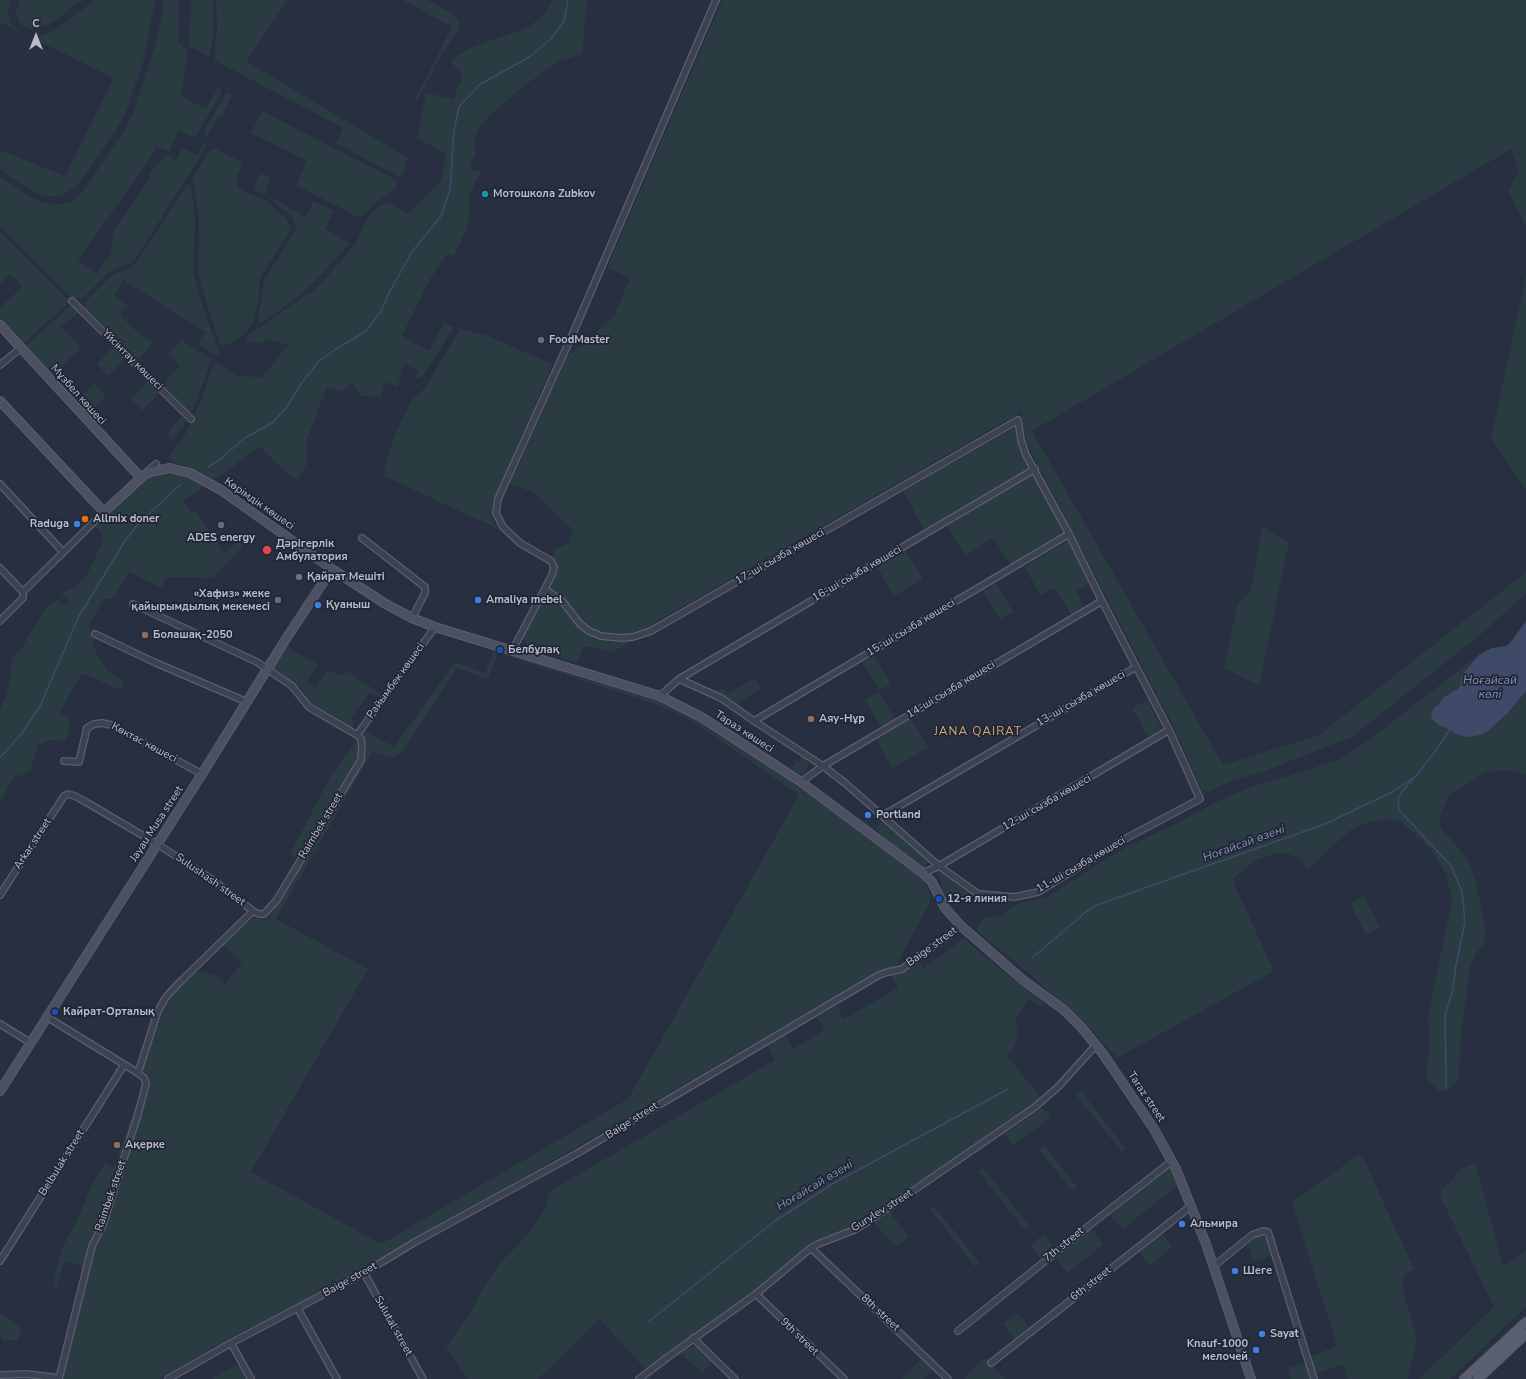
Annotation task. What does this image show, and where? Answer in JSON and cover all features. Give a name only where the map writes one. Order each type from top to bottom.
[{"type":"main road","points":[[1464,1379],[1526,1322]]},
{"type":"main road","points":[[1478,1379],[1526,1334]]},
{"type":"street","points":[[512,651],[545,589],[553,571],[553,564],[548,559],[520,543],[503,527],[498,518],[497,504],[577,324],[716,0]]},
{"type":"street","name":"Үйсінтау көшесі","points":[[72,301],[191,419]]},
{"type":"street","name":"Мұзбел көшесі","points":[[0,325],[142,477]]},
{"type":"street","points":[[0,366],[21,348]]},
{"type":"street","points":[[0,401],[104,512]]},
{"type":"street","name":"17-ші сызба көшесі","points":[[545,589],[563,602],[580,624],[589,631],[601,636],[622,638],[633,637],[651,631],[1018,420],[1021,440],[1026,455],[1035,469]]},
{"type":"street","points":[[23,592],[104,512],[156,464]]},
{"type":"street","name":"Көрімдік көшесі","points":[[142,477],[156,470],[170,468],[190,473],[221,490],[332,569],[384,603],[412,618],[435,627],[512,651]]},
{"type":"street","points":[[1035,469],[1169,730]]},
{"type":"street","name":"16-ші сызба көшесі","points":[[660,696],[679,678],[1035,469]]},
{"type":"street","points":[[0,484],[63,552]]},
{"type":"street","name":"15-ші сызба көшесі","points":[[754,721],[1069,534]]},
{"type":"street","points":[[362,538],[425,587],[425,593],[412,618]]},
{"type":"street","points":[[0,568],[23,592],[23,598],[0,621]]},
{"type":"street","name":"Jayau Musa street","points":[[0,1091],[332,569]]},
{"type":"street","name":"14-ші сызба көшесі","points":[[801,782],[823,766],[1102,601]]},
{"type":"street","points":[[133,604],[257,662],[292,686],[309,706],[357,735]]},
{"type":"street","name":"Райымбек көшесі","points":[[357,735],[435,627]]},
{"type":"street","points":[[95,634],[156,663],[247,702]]},
{"type":"street","name":"Тараз көшесі","points":[[512,651],[660,696],[703,718],[801,782],[923,873],[932,882],[945,908],[961,926]]},
{"type":"street","name":"13-ші сызба көшесі","points":[[882,816],[1136,667]]},
{"type":"street","name":"11-ші сызба көшесі","points":[[679,678],[721,698],[823,766],[845,783],[939,866],[978,894],[1015,897],[1038,892],[1123,840],[1200,800],[1169,730]]},
{"type":"street","name":"Көктас көшесі","points":[[64,761],[79,762],[87,728],[94,724],[102,723],[110,725],[202,774]]},
{"type":"street","name":"12-ші сызба көшесі","points":[[923,873],[939,866],[1169,730]]},
{"type":"street","name":"Raimbek street","points":[[264,914],[276,901],[361,760],[362,746],[357,735]]},
{"type":"street","name":"Sulushash street","points":[[68,794],[86,802],[157,844],[210,878],[259,914],[264,914]]},
{"type":"street","name":"Arkar street","points":[[0,895],[64,796],[68,794]]},
{"type":"street","points":[[47,1017],[138,1073],[156,1017],[166,997],[253,910]]},
{"type":"street","name":"Taraz street","points":[[961,926],[1023,980],[1064,1010],[1080,1025],[1096,1045],[1154,1129],[1172,1162],[1191,1206],[1214,1266],[1250,1379]]},
{"type":"street","name":"Baige street","points":[[168,1379],[231,1343],[364,1273],[415,1242],[602,1139],[631,1120],[879,975],[902,969],[961,926]]},
{"type":"street","points":[[0,1024],[30,1043]]},
{"type":"street","name":"Gurylev street","points":[[639,1379],[693,1338],[756,1294],[811,1248],[854,1230],[869,1221],[1035,1107],[1058,1087],[1096,1045]]},
{"type":"street","name":"Belbulak street","points":[[0,1261],[124,1065]]},
{"type":"street","name":"Raimbek street","points":[[59,1378],[92,1246],[103,1225],[144,1094],[145,1081],[138,1073]]},
{"type":"street","name":"7th street","points":[[958,1331],[1095,1221],[1172,1162]]},
{"type":"street","name":"6th street","points":[[991,1363],[1191,1206]]},
{"type":"street","points":[[1214,1266],[1248,1238],[1263,1231],[1268,1232],[1314,1379]]},
{"type":"street","name":"8th street","points":[[811,1248],[948,1379]]},
{"type":"street","name":"Sulutal street","points":[[364,1273],[423,1379]]},
{"type":"street","name":"9th street","points":[[756,1294],[844,1379]]},
{"type":"street","points":[[298,1309],[337,1379]]},
{"type":"street","points":[[693,1338],[735,1379]]},
{"type":"street","points":[[231,1343],[251,1379]]},
{"type":"street","points":[[3,1377],[33,1374],[59,1378]]},
{"type":"shaded area","points":[[0,0],[11,0],[8,10],[9,17],[11,23],[21,33],[0,22]]},
{"type":"shaded area","points":[[19,0],[81,0],[56,20],[36,28],[28,28],[20,23],[17,18],[16,11]]},
{"type":"shaded area","points":[[94,0],[155,0],[144,59],[123,118],[82,179],[76,187],[61,196],[44,196],[34,192],[5,173],[0,168],[0,150],[65,176],[114,78],[36,40],[39,36],[55,30]]},
{"type":"shaded area","points":[[164,0],[179,0],[178,43],[188,49],[181,96],[206,109],[218,88],[221,89],[221,93],[195,138],[179,130],[169,152],[157,146],[143,169],[78,260],[96,273],[111,254],[113,232],[151,176],[149,174],[167,154],[176,160],[183,148],[197,155],[204,143],[205,147],[201,156],[135,259],[129,264],[109,272],[84,297],[75,299],[70,296],[0,226],[0,177],[34,199],[52,205],[69,203],[81,194],[125,129],[133,114],[157,40]]},
{"type":"shaded area","points":[[191,0],[213,0],[214,28],[210,57],[189,46]]},
{"type":"shaded area","points":[[216,0],[288,0],[246,61],[408,158],[403,174],[397,176],[336,143],[343,128],[214,60],[217,29]]},
{"type":"shaded area","points":[[403,0],[428,0],[452,14],[458,19],[459,24],[458,32],[443,52],[415,105],[416,98],[452,27]]},
{"type":"shaded area","points":[[552,0],[587,0],[582,54],[560,61],[525,85],[492,113],[477,132],[474,141],[476,154],[470,166],[472,170],[481,172],[470,193],[470,215],[466,230],[454,256],[447,254],[430,279],[402,336],[429,351],[444,323],[454,327],[423,376],[415,379],[418,371],[405,364],[402,369],[398,387],[385,382],[381,397],[361,396],[355,386],[349,384],[342,392],[327,387],[307,439],[306,444],[308,461],[298,479],[292,478],[259,446],[225,473],[213,479],[189,467],[174,462],[169,457],[186,433],[202,398],[210,372],[214,365],[220,364],[237,376],[262,377],[288,345],[268,339],[261,343],[249,342],[246,339],[247,336],[315,289],[345,257],[358,239],[368,217],[375,210],[383,204],[389,203],[409,214],[441,181],[446,153],[417,139],[426,93],[453,99],[463,76],[451,62],[457,55],[473,47],[528,27],[544,15]]},
{"type":"shaded area","points":[[722,0],[1526,0],[1526,226],[1508,191],[1519,171],[1511,149],[1032,431],[1223,765],[1319,735],[1526,572],[1526,593],[1480,635],[1352,737],[1260,773],[1234,780],[1203,794],[1174,727],[1026,442],[1021,412],[661,619],[624,646],[612,652],[584,646],[577,663],[529,648],[522,637],[557,572],[553,550],[569,543],[573,530],[533,492],[510,484],[567,357],[614,316],[630,278],[607,268]]},
{"type":"shaded area","points":[[228,93],[232,95],[222,117],[219,115],[207,137],[204,130],[225,95]]},
{"type":"shaded area","points":[[262,111],[396,180],[396,188],[374,204],[363,215],[358,217],[296,185],[307,161],[251,133]]},
{"type":"shaded area","points":[[214,148],[242,162],[237,176],[238,186],[242,190],[265,200],[286,218],[290,227],[288,235],[260,278],[258,303],[253,321],[244,334],[230,344],[223,346],[219,343],[199,276],[199,218],[193,178],[208,152]]},
{"type":"shaded area","points":[[260,173],[271,178],[265,194],[253,191]]},
{"type":"shaded area","points":[[187,185],[191,187],[195,218],[194,274],[199,295],[219,353],[218,355],[213,354],[198,343],[205,332],[123,280],[115,295],[128,306],[120,315],[137,332],[154,342],[138,360],[85,309],[85,302],[113,274],[132,267],[136,263]]},
{"type":"shaded area","points":[[265,194],[306,217],[313,201],[334,211],[325,229],[350,243],[301,295],[261,323],[258,321],[264,280],[295,231],[296,226],[292,217]]},
{"type":"shaded area","points":[[0,232],[68,300],[66,305],[25,342],[21,343],[0,321],[0,308],[22,287],[10,274],[0,284]]},
{"type":"shaded area","points":[[1526,275],[1526,490],[1491,439]]},
{"type":"shaded area","points":[[74,305],[80,311],[61,327],[81,347],[50,378],[25,346],[70,306]]},
{"type":"shaded area","points":[[460,329],[485,335],[553,364],[496,495],[492,514],[493,521],[498,529],[384,476],[386,461],[393,439],[411,401],[425,388]]},
{"type":"shaded area","points":[[181,340],[211,360],[197,400],[193,409],[189,412],[163,384],[180,366],[168,354]]},
{"type":"shaded area","points":[[114,345],[126,358],[108,376],[97,364]]},
{"type":"shaded area","points":[[148,380],[159,393],[142,411],[131,399]]},
{"type":"shaded area","points":[[94,383],[106,396],[86,417],[82,410],[82,397]]},
{"type":"shaded area","points":[[182,416],[185,420],[184,426],[172,440],[166,434]]},
{"type":"shaded area","points":[[1014,428],[1022,454],[1030,468],[925,531],[903,491]]},
{"type":"shaded area","points":[[164,472],[185,476],[203,486],[198,492],[183,500],[190,511],[196,511],[224,552],[250,534],[259,530],[213,578],[167,577],[161,588],[129,572],[115,596],[112,599],[105,598],[88,626],[90,628],[96,653],[108,671],[125,682],[120,690],[82,673],[60,712],[71,720],[66,741],[50,740],[38,745],[30,772],[13,778],[0,802],[0,709],[6,696],[11,677],[11,664],[14,656],[21,649],[45,609],[57,600],[65,606],[69,601],[61,594],[76,586],[86,577],[102,542],[103,535],[95,526],[146,478]]},
{"type":"shaded area","points":[[1034,474],[1063,533],[1011,565],[993,538],[965,555],[947,526]]},
{"type":"shaded area","points":[[1262,527],[1289,542],[1259,686],[1224,668],[1237,605],[1251,590]]},
{"type":"shaded area","points":[[1068,541],[1089,584],[1076,591],[1085,609],[1072,616],[1054,588],[1041,595],[1024,567]]},
{"type":"shaded area","points":[[906,551],[923,579],[894,596],[877,567]]},
{"type":"shaded area","points":[[996,583],[1013,612],[1000,620],[983,591]]},
{"type":"shaded area","points":[[286,647],[318,664],[306,682],[315,688],[327,670],[342,676],[346,671],[380,693],[381,698],[371,691],[350,719],[355,723],[352,728],[309,701],[302,689],[272,668]]},
{"type":"shaded area","points":[[495,649],[585,679],[660,701],[685,712],[727,738],[838,815],[917,874],[925,883],[931,895],[930,902],[895,968],[881,970],[364,1270],[228,1339],[160,1379],[62,1379],[95,1249],[108,1222],[150,1083],[148,1076],[141,1069],[151,1040],[159,1025],[165,1002],[194,969],[217,976],[225,984],[242,963],[223,944],[253,918],[256,917],[266,920],[269,918],[363,763],[366,756],[366,749],[361,733],[366,731],[394,747],[455,662],[485,673]],"holes":[[[498,653],[649,702],[674,712],[698,725],[799,795],[628,1099],[381,1244],[251,1172],[368,969],[276,919],[372,752],[394,758],[404,750],[457,668],[488,679]]]},
{"type":"shaded area","points":[[874,655],[891,684],[880,690],[862,662]]},
{"type":"shaded area","points":[[1479,655],[1463,674],[1459,688],[1443,698],[1431,714],[1432,719],[1439,725],[1459,735],[1489,730],[1508,713],[1526,691],[1526,775],[1510,770],[1486,772],[1449,795],[1441,814],[1439,824],[1443,831],[1455,843],[1468,861],[1476,882],[1486,931],[1484,943],[1475,955],[1470,968],[1461,1035],[1459,1079],[1450,1089],[1443,1092],[1437,1090],[1426,1077],[1430,1040],[1428,1015],[1452,901],[1446,874],[1429,847],[1402,822],[1392,819],[1368,822],[1349,831],[1307,870],[1302,859],[1285,853],[1273,854],[1261,858],[1249,865],[1233,879],[1274,971],[1117,1058],[1089,1027],[1032,976],[976,930],[984,917],[1001,916],[1016,904],[1045,898],[1124,848],[1176,824],[1216,802],[1253,786],[1341,759],[1366,742]]},
{"type":"shaded area","points":[[755,678],[761,689],[736,704],[716,692],[722,688],[726,694]]},
{"type":"shaded area","points":[[879,692],[895,719],[881,727],[865,700]]},
{"type":"shaded area","points":[[1147,700],[1163,731],[1149,738],[1132,708]]},
{"type":"shaded area","points":[[911,719],[928,748],[892,768],[876,740]]},
{"type":"shaded area","points":[[357,740],[359,750],[355,764],[297,858],[290,854],[330,777]]},
{"type":"shaded area","points":[[802,756],[806,759],[808,765],[805,774],[796,773],[793,767],[796,762],[800,761]]},
{"type":"shaded area","points":[[882,821],[927,859],[927,864],[923,868],[883,837],[876,828]]},
{"type":"shaded area","points":[[936,871],[970,894],[948,903],[942,891],[941,881]]},
{"type":"shaded area","points":[[1364,896],[1380,928],[1366,935],[1350,903]]},
{"type":"shaded area","points":[[964,938],[984,956],[1045,1004],[1042,1007],[1028,999],[1016,1019],[1018,1035],[1012,1051],[1007,1056],[1041,1098],[860,1224],[812,1243],[754,1291],[645,1369],[600,1319],[538,1379],[468,1379],[446,1347],[468,1316],[487,1282],[501,1262],[537,1222],[544,1210],[550,1191],[775,1060],[767,1045],[785,1034],[793,1049],[825,1030],[817,1017],[837,1006],[844,1019],[898,988],[890,974],[902,973],[919,961],[924,968]]},
{"type":"shaded area","points":[[141,1089],[141,1095],[99,1228],[90,1242],[83,1266],[64,1261],[57,1288],[53,1286],[61,1250],[80,1214],[91,1186],[105,1163],[114,1168]]},
{"type":"shaded area","points":[[1081,1091],[1126,1149],[1122,1152],[1076,1095]]},
{"type":"shaded area","points":[[1042,1108],[1051,1118],[1013,1145],[1004,1134]]},
{"type":"shaded area","points":[[1044,1145],[1077,1187],[1072,1191],[1039,1149]]},
{"type":"shaded area","points":[[1357,1156],[1363,1157],[1414,1269],[1407,1273],[1402,1281],[1405,1299],[1415,1331],[1416,1341],[1408,1379],[1348,1379],[1343,1364],[1316,1374],[1310,1357],[1337,1346],[1292,1202]]},
{"type":"shaded area","points":[[1475,1162],[1503,1266],[1526,1251],[1526,1307],[1450,1379],[1419,1379],[1494,1307],[1440,1196],[1442,1189],[1453,1180],[1459,1170]]},
{"type":"shaded area","points":[[1170,1166],[1178,1185],[1123,1229],[1110,1215]]},
{"type":"shaded area","points":[[983,1168],[1029,1225],[1024,1229],[979,1172]]},
{"type":"shaded area","points":[[934,1206],[980,1263],[975,1267],[930,1209]]},
{"type":"shaded area","points":[[890,1212],[909,1237],[896,1247],[874,1223]]},
{"type":"shaded area","points":[[1091,1229],[1104,1244],[1067,1273],[1056,1258]]},
{"type":"shaded area","points":[[1161,1231],[1172,1247],[1150,1266],[1137,1250]]},
{"type":"shaded area","points":[[1044,1234],[1056,1250],[1042,1261],[1030,1245]]},
{"type":"shaded area","points":[[1260,1234],[1265,1235],[1267,1238],[1272,1255],[1253,1262],[1247,1242],[1254,1236]]},
{"type":"shaded area","points":[[0,1313],[22,1328],[18,1340],[3,1341],[0,1335]]},
{"type":"shaded area","points":[[1017,1313],[1030,1328],[1015,1340],[1003,1324]]},
{"type":"shaded area","points":[[695,1345],[712,1361],[702,1373],[681,1353]]},
{"type":"shaded area","points":[[922,1358],[933,1369],[924,1379],[902,1379]]},
{"type":"shaded area","points":[[984,1358],[1005,1379],[964,1379]]},
{"type":"shaded area","points":[[1306,1363],[1311,1379],[1291,1379],[1288,1368]]},
{"type":"shaded area","points":[[238,1364],[247,1379],[213,1378]]},
{"type":"water","name":"Ноғайсай көлі","points":[[1526,621],[1526,691],[1508,713],[1489,730],[1480,735],[1469,737],[1459,735],[1439,725],[1432,719],[1431,714],[1434,708],[1443,698],[1459,688],[1463,674],[1479,655],[1492,648],[1506,646],[1510,643]]},
{"type":"waterway","points":[[208,467],[219,460],[245,438],[272,423],[287,407],[300,385],[318,362],[366,331],[380,313],[390,291],[412,252],[441,216],[450,190],[454,130],[459,107],[479,85],[529,57],[550,40],[564,21],[568,0]]},
{"type":"waterway","points":[[0,758],[22,733],[40,706],[79,616],[125,541],[139,523],[180,485]]},
{"type":"waterway","name":"Ноғайсай өзені","points":[[1032,958],[1086,912],[1097,905],[1325,824],[1392,792],[1415,777],[1449,731]]},
{"type":"waterway","points":[[1413,779],[1399,797],[1398,804],[1400,811],[1451,866],[1462,892],[1465,922],[1452,993],[1445,1016],[1446,1087]]},
{"type":"waterway","name":"Ноғайсай өзені","points":[[648,1322],[775,1221],[834,1183],[1008,1089]]},
{"type":"place","name":"Мотошкола Zubkov","points":[[485,194]]},
{"type":"place","name":"FoodMaster","points":[[541,340]]},
{"type":"place","name":"Allmix doner","points":[[85,519]]},
{"type":"place","name":"Raduga","points":[[77,524]]},
{"type":"place","name":"ADES energy","points":[[221,525]]},
{"type":"place","name":"Дәрігерлік Амбулатория","points":[[267,550]]},
{"type":"place","name":"Қайрат Мешіті","points":[[299,577]]},
{"type":"place","name":"«Хафиз» жеке қайырымдылық мекемесі","points":[[278,600]]},
{"type":"place","name":"Amaliya mebel","points":[[478,600]]},
{"type":"place","name":"Қуаныш","points":[[318,605]]},
{"type":"place","name":"Болашақ-2050","points":[[145,635]]},
{"type":"place","name":"Белбұлақ","points":[[500,650]]},
{"type":"place","name":"Аяу-Нұр","points":[[811,719]]},
{"type":"place","name":"Portland","points":[[868,815]]},
{"type":"place","name":"12-я линия","points":[[939,899]]},
{"type":"place","name":"Кайрат-Орталық","points":[[55,1012]]},
{"type":"place","name":"Ақерке","points":[[117,1145]]},
{"type":"place","name":"Альмира","points":[[1182,1224]]},
{"type":"place","name":"Шеге","points":[[1235,1271]]},
{"type":"place","name":"Sayat","points":[[1262,1334]]},
{"type":"place","name":"Knauf-1000 мелочей","points":[[1256,1350]]},
{"type":"district","name":"JANA QAIRAT","points":[[978,732]]}]
